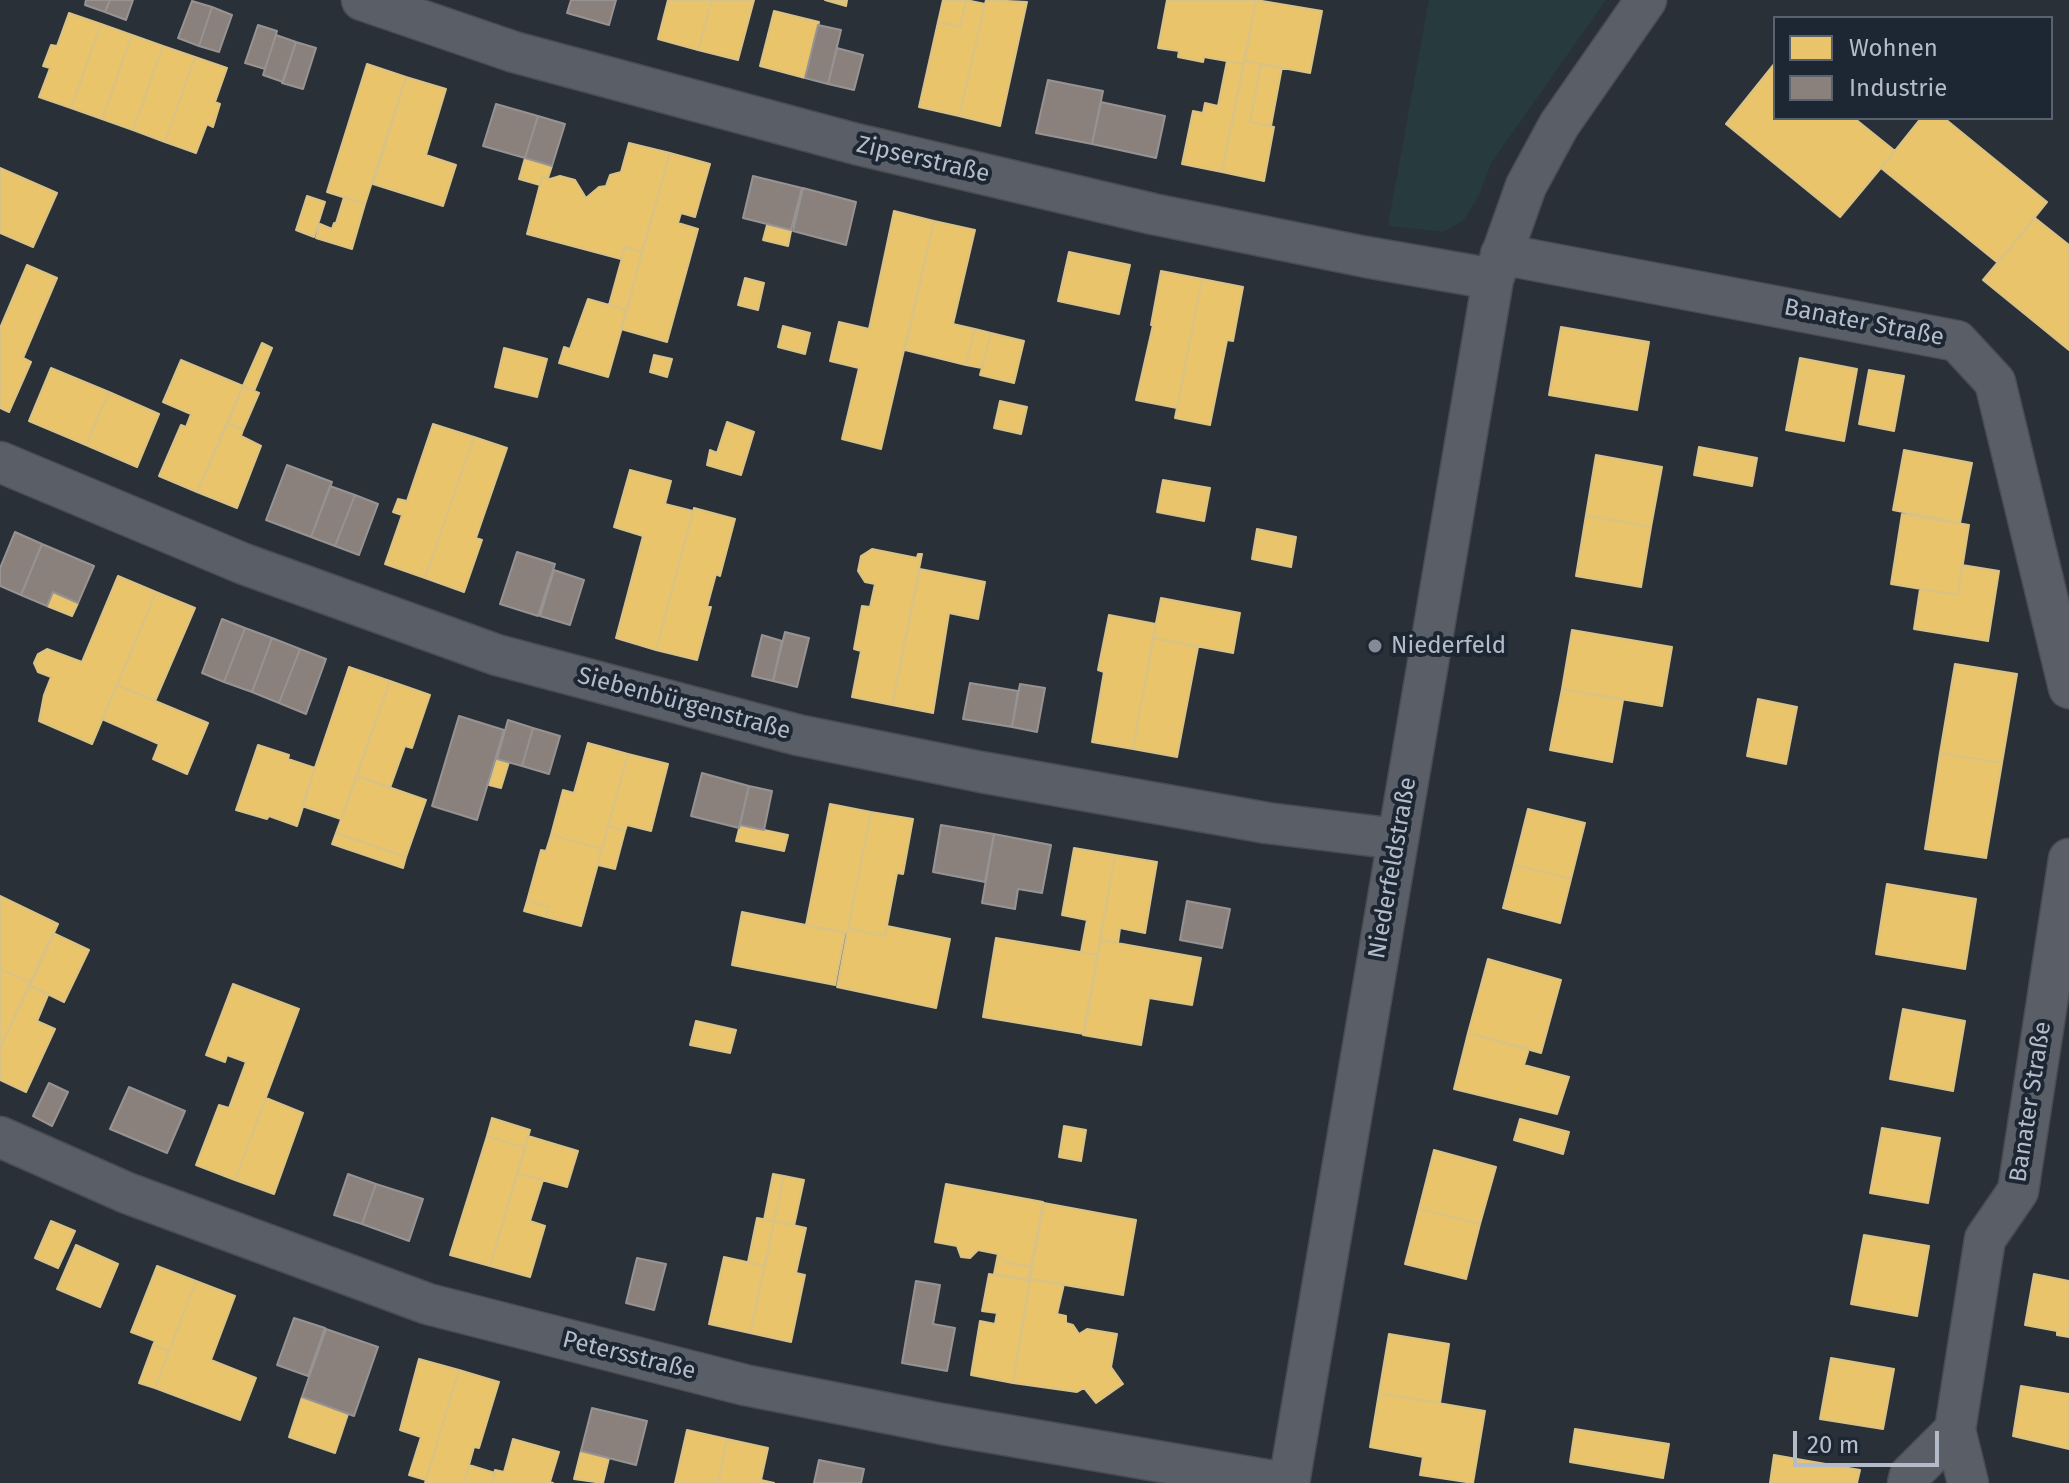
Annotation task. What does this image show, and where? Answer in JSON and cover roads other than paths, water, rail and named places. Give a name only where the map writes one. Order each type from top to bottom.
[{"type":"street","name":"Zipserstraße","points":[[362,0],[514,52],[856,144],[1153,214],[1497,267]]},
{"type":"street","name":"Niederfeldstraße","points":[[1287,1483],[1497,267],[1526,186],[1559,125],[1646,0]]},
{"type":"street","name":"Banater Straße","points":[[1497,267],[1957,341],[1995,382],[2069,688]]},
{"type":"street","name":"Siebenbürgenstraße","points":[[0,462],[244,564],[497,655],[798,735],[981,772],[1237,817],[1397,839]]},
{"type":"street","name":"Banater Straße","points":[[1968,1483],[1955,1430],[1985,1239],[2018,1191],[2069,859]]},
{"type":"street","name":"Petersstraße","points":[[0,1137],[127,1193],[428,1304],[745,1385],[942,1424],[1287,1483]]},
{"type":"street","points":[[1908,1483],[1910,1475],[1955,1430]]},
{"type":"place","name":"Niederfeld","points":[[1375,646]]}]
